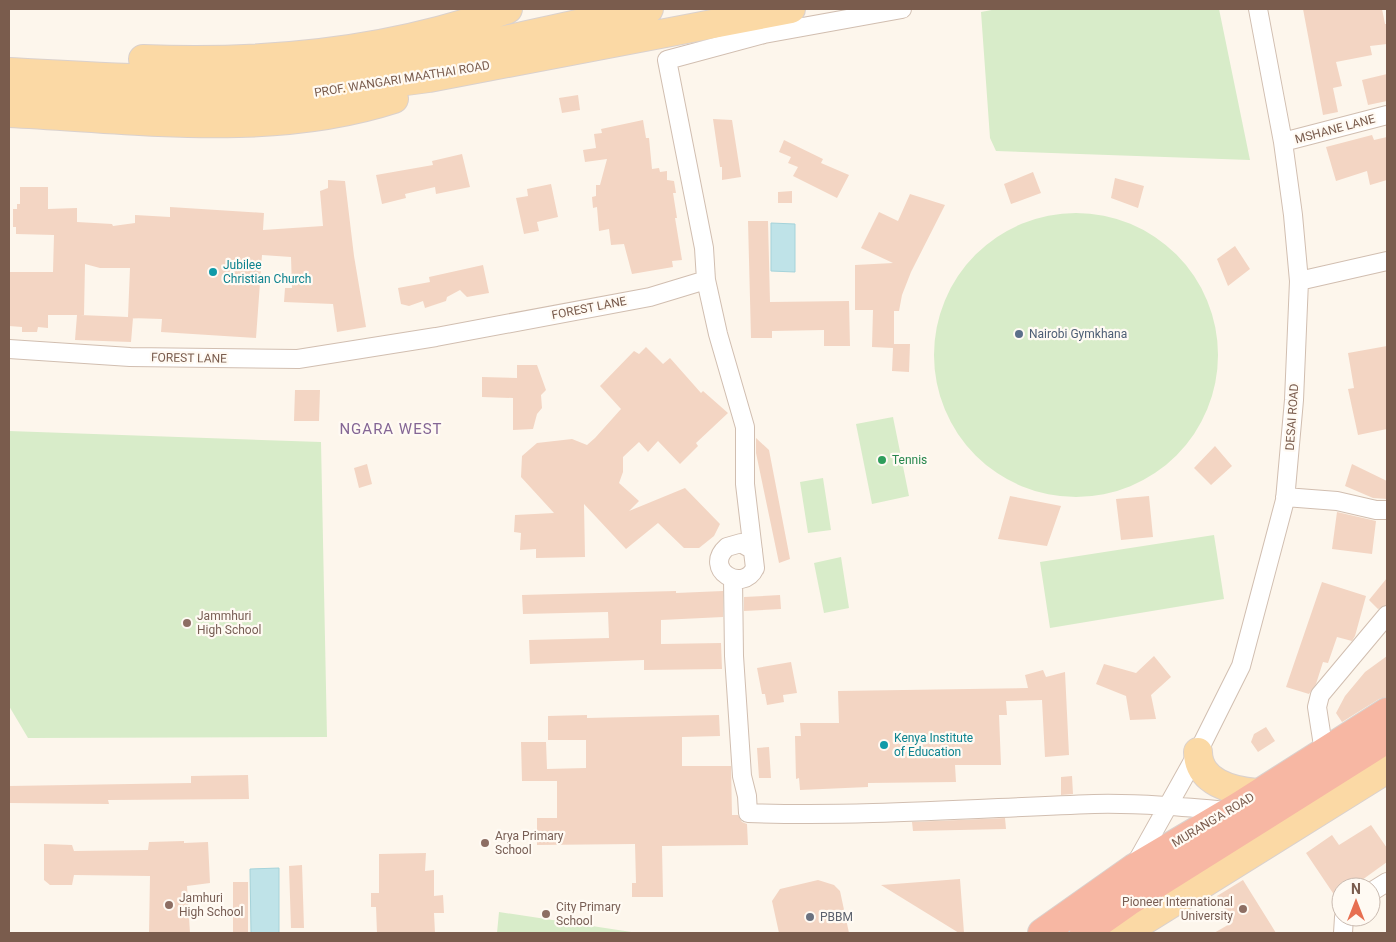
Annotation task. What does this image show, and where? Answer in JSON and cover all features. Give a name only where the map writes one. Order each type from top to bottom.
[{"type":"highway","name":"MURANG'A ROAD","points":[[1042,933],[1134,868],[1230,811],[1387,712]]},
{"type":"highway","name":"MURANG'A ROAD","points":[[1084,933],[1128,902],[1387,740]]},
{"type":"main road","points":[[9,54],[225,60],[351,51],[464,37],[508,9]]},
{"type":"main road","name":"PROF. WANGARI MAATHAI ROAD","points":[[9,92],[218,100],[295,86],[404,61],[464,37],[649,9]]},
{"type":"main road","name":"PROF. WANGARI MAATHAI ROAD","points":[[9,72],[216,80],[295,86],[429,78],[791,9]]},
{"type":"main road","points":[[9,113],[172,122],[295,119],[341,112],[384,102],[401,96],[429,78]]},
{"type":"main road","points":[[1198,752],[1198,763],[1217,783],[1231,790],[1257,794]]},
{"type":"main road","points":[[1124,933],[1387,769]]},
{"type":"street","points":[[753,550],[741,543],[722,550],[719,564],[721,571],[733,578],[741,579],[753,573],[756,562],[745,484],[745,427],[723,351],[706,280],[706,256],[667,60],[764,34],[902,9]]},
{"type":"street","name":"DESAI ROAD","points":[[1134,868],[1198,752],[1241,666],[1266,578],[1285,497],[1294,400],[1299,281],[1283,142],[1258,9]]},
{"type":"street","name":"MSHANE LANE","points":[[1283,142],[1387,115]]},
{"type":"street","points":[[1299,281],[1387,261]]},
{"type":"street","name":"FOREST LANE","points":[[9,349],[130,357],[298,359],[436,337],[641,298],[706,280]]},
{"type":"street","points":[[1285,497],[1337,501],[1376,510],[1387,510]]},
{"type":"street","points":[[733,578],[734,656],[742,776],[747,796],[748,813],[979,810],[1094,804],[1168,806],[1230,811]]},
{"type":"street","points":[[1324,752],[1317,707],[1320,695],[1387,615]]},
{"type":"green space","points":[[997,9],[1219,9],[1250,160],[996,151],[990,138],[981,12]]},
{"type":"green space","points":[[1062,213],[1090,213],[1104,215],[1143,229],[1177,254],[1202,288],[1216,327],[1218,355],[1216,383],[1202,422],[1177,456],[1143,481],[1117,491],[1090,497],[1062,497],[1048,495],[1009,481],[975,456],[950,422],[940,396],[934,369],[934,341],[936,327],[950,288],[975,254],[1009,229],[1035,219]]},
{"type":"green space","name":"Tennis","points":[[893,417],[909,496],[872,504],[856,424]]},
{"type":"green space","points":[[9,431],[321,442],[327,737],[28,738],[9,706]]},
{"type":"green space","points":[[823,478],[831,530],[808,533],[800,482]]},
{"type":"green space","points":[[1214,535],[1224,599],[1050,628],[1040,562]]},
{"type":"green space","points":[[841,557],[849,608],[824,613],[814,563]]},
{"type":"green space","points":[[499,912],[638,933],[497,933]]},
{"type":"water","points":[[771,223],[795,224],[795,272],[771,271]]},
{"type":"water","points":[[279,868],[279,933],[251,933],[250,869]]},
{"type":"building","points":[[1303,9],[1382,9],[1385,24],[1387,24],[1387,44],[1370,46],[1372,55],[1336,62],[1342,86],[1333,88],[1338,112],[1323,115]]},
{"type":"building","points":[[1387,74],[1387,101],[1368,105],[1362,80]]},
{"type":"building","points":[[578,95],[580,110],[562,113],[559,98]]},
{"type":"building","points":[[713,119],[732,120],[741,177],[722,180],[722,167],[720,167]]},
{"type":"building","points":[[643,120],[646,138],[649,138],[652,169],[659,168],[660,172],[667,171],[667,180],[674,181],[676,193],[673,193],[677,218],[675,218],[682,260],[672,261],[673,267],[632,274],[624,244],[611,245],[609,229],[599,231],[597,207],[593,208],[592,197],[596,196],[596,185],[600,185],[607,159],[585,162],[583,150],[596,148],[594,134],[602,133],[601,129]]},
{"type":"building","points":[[1372,135],[1374,140],[1387,137],[1387,180],[1370,185],[1367,171],[1336,181],[1326,147]]},
{"type":"building","points":[[784,140],[823,159],[821,163],[849,175],[837,198],[793,176],[798,167],[788,163],[791,157],[779,152]]},
{"type":"building","points":[[462,154],[470,187],[436,194],[435,187],[405,194],[406,198],[382,204],[376,175],[433,165],[432,161]]},
{"type":"building","points":[[1033,172],[1041,193],[1011,204],[1004,184]]},
{"type":"building","points":[[1115,178],[1144,186],[1138,208],[1111,198]]},
{"type":"building","points":[[328,180],[345,181],[354,256],[366,327],[337,332],[333,304],[284,302],[285,288],[292,288],[291,257],[262,255],[256,338],[161,332],[162,319],[133,318],[131,342],[75,340],[77,315],[48,315],[48,328],[38,327],[37,332],[22,332],[22,327],[9,326],[9,272],[53,272],[54,235],[16,234],[16,227],[13,227],[13,209],[17,209],[17,204],[20,204],[20,187],[48,187],[48,209],[77,208],[77,222],[112,224],[113,226],[135,223],[135,215],[170,217],[170,207],[264,213],[263,230],[323,226],[320,191],[328,188]],"holes":[[[85,264],[100,268],[130,268],[128,317],[80,315],[84,315]]]},
{"type":"building","points":[[551,184],[558,217],[537,222],[539,231],[524,234],[516,198],[528,196],[527,189]]},
{"type":"building","points":[[792,191],[792,203],[778,203],[778,192]]},
{"type":"building","points":[[910,194],[945,205],[911,272],[902,295],[899,311],[894,311],[894,344],[910,344],[909,372],[892,371],[893,348],[872,347],[873,310],[855,310],[855,265],[893,263],[861,248],[879,212],[898,221]]},
{"type":"building","points":[[748,221],[768,221],[770,302],[849,301],[850,346],[824,346],[824,330],[772,331],[772,338],[751,338]]},
{"type":"building","points":[[1235,246],[1250,269],[1228,286],[1217,259]]},
{"type":"building","points":[[483,265],[489,293],[467,297],[460,290],[447,297],[446,301],[425,308],[423,301],[409,306],[401,304],[398,288],[430,282],[429,277]]},
{"type":"building","points":[[1387,346],[1387,429],[1358,435],[1348,389],[1354,388],[1348,353]]},
{"type":"building","points":[[646,347],[663,364],[670,358],[701,393],[703,391],[728,413],[696,443],[698,446],[680,464],[658,441],[648,452],[639,442],[623,457],[623,472],[619,483],[639,501],[629,511],[685,488],[720,524],[714,536],[699,548],[684,548],[658,523],[626,549],[584,504],[585,557],[536,558],[536,549],[520,550],[521,533],[514,532],[515,515],[554,513],[521,477],[522,456],[537,443],[572,439],[587,445],[595,438],[621,409],[600,386],[634,351],[639,354]]},
{"type":"building","points":[[517,365],[537,365],[546,390],[541,395],[542,408],[537,414],[533,429],[513,430],[513,398],[482,397],[482,377],[517,378]]},
{"type":"building","points":[[295,390],[320,390],[319,421],[294,421]]},
{"type":"building","points":[[756,438],[769,450],[790,559],[779,563],[756,453]]},
{"type":"building","points":[[1215,446],[1232,466],[1211,485],[1194,468]]},
{"type":"building","points":[[367,464],[372,484],[359,488],[354,468]]},
{"type":"building","points":[[1352,464],[1387,481],[1387,499],[1373,498],[1345,486]]},
{"type":"building","points":[[1010,496],[1061,506],[1047,546],[998,539]]},
{"type":"building","points":[[1149,496],[1153,537],[1121,540],[1116,499]]},
{"type":"building","points":[[1337,512],[1376,521],[1372,554],[1332,549]]},
{"type":"building","points":[[1387,578],[1387,605],[1378,609],[1369,600]]},
{"type":"building","points":[[1322,582],[1366,596],[1355,636],[1352,641],[1337,637],[1328,663],[1323,662],[1316,684],[1309,694],[1286,687]]},
{"type":"building","points":[[676,591],[676,593],[723,591],[723,617],[661,620],[661,644],[721,643],[722,669],[644,670],[644,660],[530,664],[529,640],[609,638],[608,612],[523,614],[522,595]]},
{"type":"building","points":[[780,595],[781,609],[744,611],[744,597]]},
{"type":"building","points":[[1154,656],[1171,677],[1151,695],[1156,719],[1130,720],[1126,696],[1096,684],[1104,664],[1136,673]]},
{"type":"building","points":[[1387,656],[1387,697],[1379,699],[1342,722],[1336,713],[1345,696],[1365,672]]},
{"type":"building","points":[[791,662],[797,693],[783,695],[784,702],[767,705],[765,694],[762,694],[757,668]]},
{"type":"building","points":[[1043,670],[1046,677],[1065,672],[1069,755],[1045,757],[1042,700],[1006,701],[1007,715],[999,715],[1001,765],[955,765],[956,782],[868,783],[868,787],[800,790],[799,778],[796,779],[795,736],[801,736],[800,723],[839,723],[838,691],[1028,688],[1025,675]]},
{"type":"building","points":[[587,715],[587,718],[719,715],[720,736],[682,737],[682,766],[731,766],[732,815],[738,815],[742,822],[747,824],[748,845],[662,846],[663,897],[632,897],[632,883],[636,883],[635,844],[537,845],[537,818],[557,818],[557,781],[522,781],[521,742],[546,742],[547,769],[586,768],[586,740],[548,740],[548,716]]},
{"type":"building","points":[[1266,727],[1275,741],[1258,752],[1251,742],[1254,734]]},
{"type":"building","points":[[769,747],[771,778],[759,778],[757,748]]},
{"type":"building","points":[[248,775],[249,799],[108,800],[109,804],[9,803],[9,786],[191,783],[191,776]]},
{"type":"building","points":[[1072,776],[1073,794],[1061,795],[1061,777]]},
{"type":"building","points":[[1005,818],[1006,829],[913,831],[912,822]]},
{"type":"building","points":[[1371,825],[1387,848],[1387,862],[1366,877],[1331,877],[1331,890],[1306,853],[1332,835],[1339,845]]},
{"type":"building","name":"Jamhuri High School","points":[[184,841],[184,843],[208,842],[210,883],[187,886],[190,933],[149,933],[150,876],[74,875],[72,885],[50,885],[44,880],[44,844],[72,845],[74,851],[148,850],[149,842]]},
{"type":"building","points":[[426,853],[425,871],[434,870],[434,896],[443,895],[444,913],[434,913],[435,933],[377,933],[376,907],[371,907],[371,893],[379,893],[379,854]]},
{"type":"building","points":[[302,865],[304,928],[291,928],[289,866]]},
{"type":"building","points":[[960,879],[964,933],[959,933],[881,885]]},
{"type":"building","name":"PBBM","points":[[818,880],[834,885],[840,891],[849,933],[779,933],[772,901],[780,889]]},
{"type":"building","name":"Pioneer International University","points":[[1243,880],[1276,933],[1214,933],[1233,922],[1217,896]]},
{"type":"building","points":[[233,882],[248,882],[248,933],[233,933]]},
{"type":"place","name":"Jubilee Christian Church","points":[[213,272]]},
{"type":"place","name":"Nairobi Gymkhana","points":[[1019,334]]},
{"type":"place","name":"Tennis","points":[[882,460]]},
{"type":"place","name":"Jammhuri High School","points":[[187,623]]},
{"type":"place","name":"Kenya Institute of Education","points":[[884,745]]},
{"type":"place","name":"Arya Primary School","points":[[485,843]]},
{"type":"place","name":"Jamhuri High School","points":[[169,905]]},
{"type":"place","name":"Pioneer International University","points":[[1243,909]]},
{"type":"place","name":"City Primary School","points":[[546,914]]},
{"type":"place","name":"PBBM","points":[[810,917]]},
{"type":"district","name":"NGARA WEST","points":[[391,429]]}]
